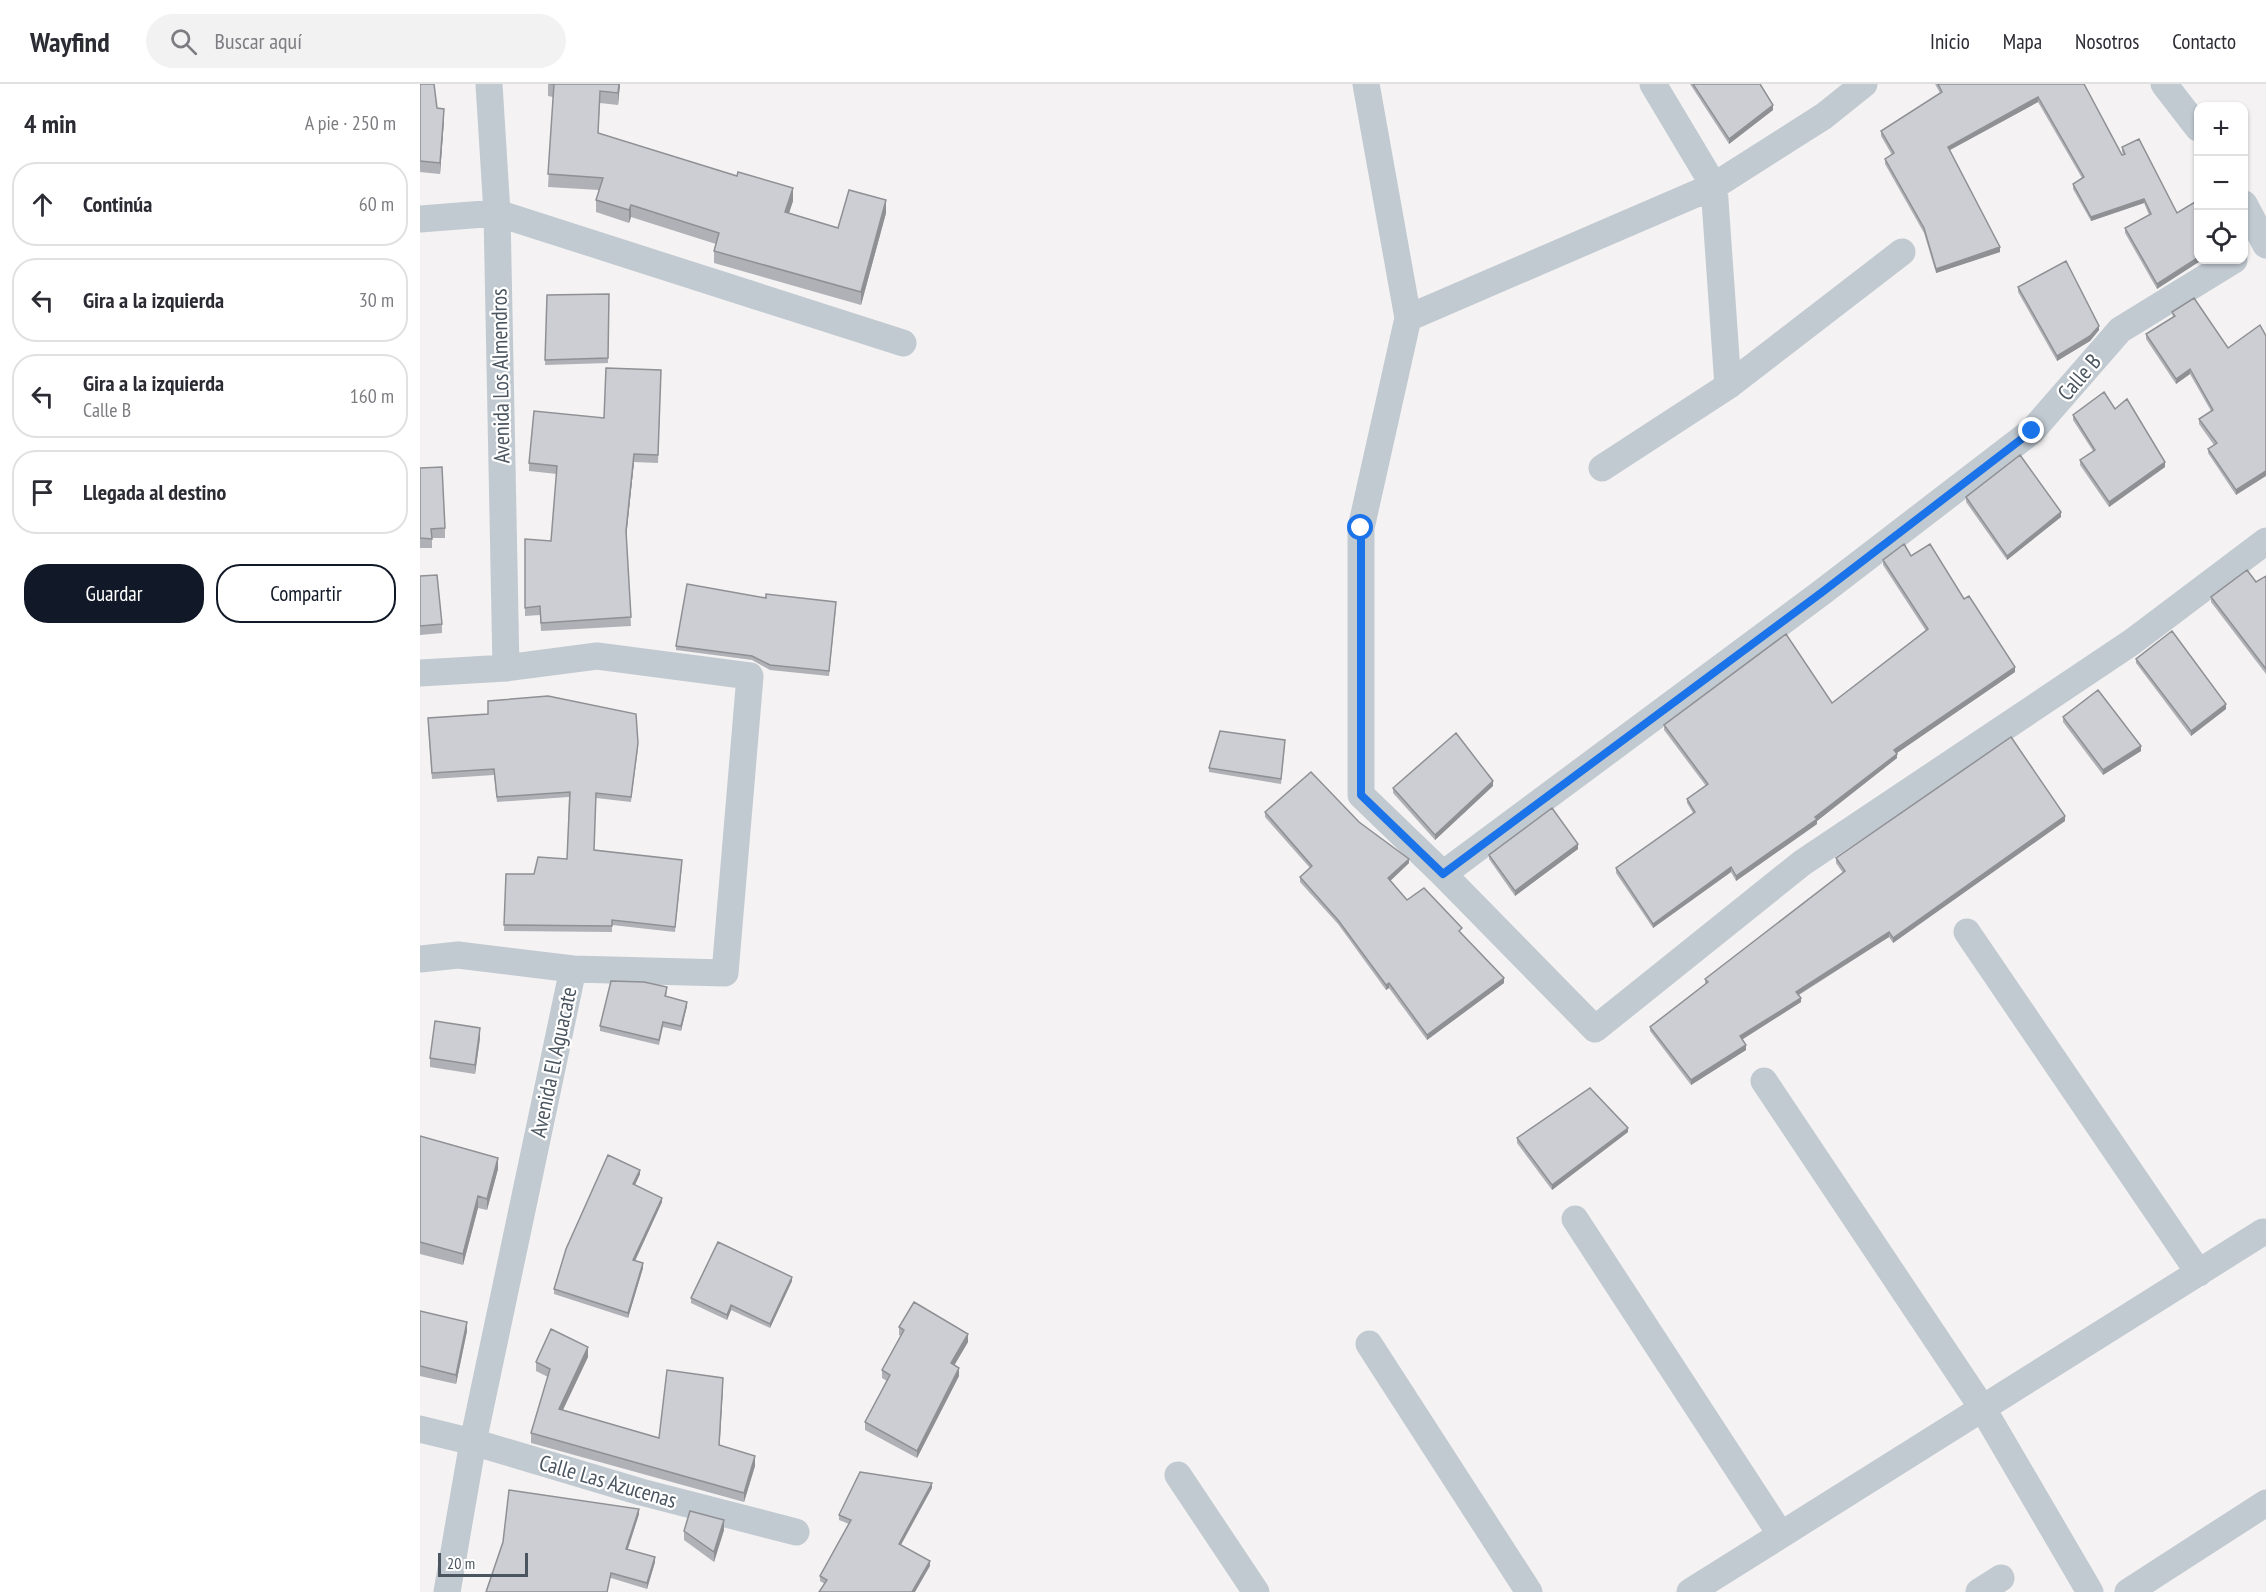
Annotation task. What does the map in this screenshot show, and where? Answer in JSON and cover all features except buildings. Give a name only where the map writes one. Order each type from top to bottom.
[{"type":"street","name":"Avenida Los Almendros","points":[[489,84],[497,213],[506,668]]},
{"type":"street","points":[[1366,84],[1408,318],[1361,528],[1361,795],[1443,874],[1594,1029],[1802,863],[2132,642],[2266,542]]},
{"type":"street","points":[[1653,84],[1714,186],[1728,386]]},
{"type":"street","points":[[1408,318],[1714,186],[1824,116],[1864,84]]},
{"type":"street","points":[[2164,84],[2194,122]]},
{"type":"street","points":[[2246,210],[2258,247]]},
{"type":"street","points":[[420,219],[497,213],[903,343]]},
{"type":"street","points":[[1602,468],[1728,386],[1902,252]]},
{"type":"street","name":"Calle B","points":[[1443,874],[1821,593],[2032,431],[2120,330],[2227,264]]},
{"type":"street","name":"Avenida El Aguacate","points":[[447,1592],[473,1442],[573,969],[725,973],[750,676],[597,656],[506,668]]},
{"type":"street","points":[[420,673],[506,668]]},
{"type":"street","points":[[1967,932],[2199,1273]]},
{"type":"street","points":[[420,959],[458,955],[573,969]]},
{"type":"street","points":[[1764,1081],[1983,1409],[2090,1592]]},
{"type":"street","points":[[1575,1219],[1781,1535]]},
{"type":"street","points":[[1690,1592],[2263,1232]]},
{"type":"street","points":[[1369,1344],[1529,1592]]},
{"type":"street","name":"Calle Las Azucenas","points":[[420,1429],[473,1442],[641,1492],[796,1532]]},
{"type":"street","points":[[1178,1475],[1256,1592]]},
{"type":"street","points":[[2128,1592],[2266,1503]]},
{"type":"route","points":[[1361,528],[1361,795],[1443,874],[1821,593],[2032,431]]}]
